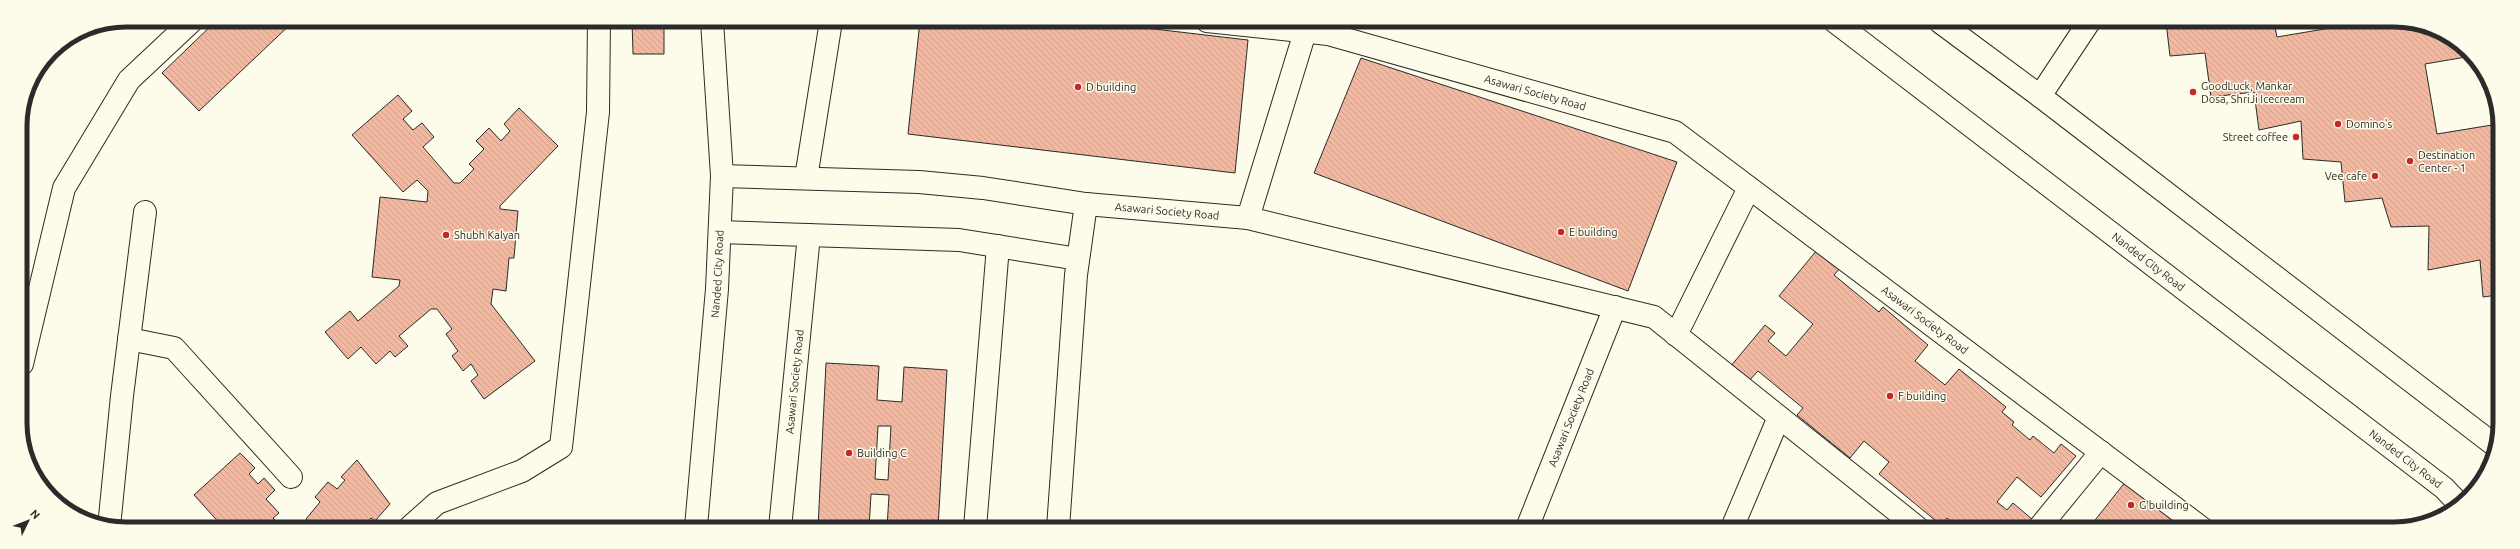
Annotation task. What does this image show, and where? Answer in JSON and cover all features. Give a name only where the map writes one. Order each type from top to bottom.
[{"type":"street","points":[[27,343],[64,188],[129,80],[186,27]]},
{"type":"street","points":[[416,522],[437,503],[522,471],[562,446],[598,112],[599,27]]},
{"type":"street","name":"Nanded City Road","points":[[696,522],[720,232],[722,176],[712,27]]},
{"type":"street","points":[[806,178],[830,27]]},
{"type":"street","name":"Asawari Society Road","points":[[1260,27],[1328,34],[1675,132],[2194,522]]},
{"type":"street","name":"Nanded City Road","points":[[1841,27],[2444,488],[2456,500]]},
{"type":"street","points":[[1947,27],[2040,96],[2491,442]]},
{"type":"street","points":[[2040,96],[2086,27]]},
{"type":"street","points":[[1248,218],[1305,32]]},
{"type":"street","name":"Asawari Society Road","points":[[722,176],[919,182],[969,187],[1086,204],[1248,218],[1654,317],[1910,522]]},
{"type":"street","points":[[1676,335],[1749,188]]},
{"type":"street","points":[[1058,522],[1078,259],[1086,204]]},
{"type":"street","points":[[110,520],[129,339],[145,212]]},
{"type":"street","points":[[720,232],[959,240],[1078,259]]},
{"type":"street","name":"Asawari Society Road","points":[[781,522],[810,235]]},
{"type":"street","points":[[975,522],[998,246]]},
{"type":"street","name":"Asawari Society Road","points":[[1529,522],[1615,307]]},
{"type":"street","points":[[129,339],[174,348],[291,476]]},
{"type":"street","points":[[1735,522],[1779,417]]},
{"type":"street","points":[[2043,522],[2101,452]]},
{"type":"building","points":[[210,27],[288,27],[199,111],[162,73]]},
{"type":"building","points":[[632,27],[664,27],[664,54],[633,54]]},
{"type":"building","name":"D building","points":[[919,27],[1137,27],[1248,40],[1235,173],[908,134]]},
{"type":"building","name":"Destination Center - 1","points":[[2167,27],[2275,27],[2277,37],[2336,27],[2400,27],[2426,32],[2444,40],[2454,47],[2465,57],[2425,64],[2437,134],[2493,125],[2493,296],[2483,297],[2480,260],[2428,270],[2429,226],[2391,227],[2382,198],[2345,202],[2341,162],[2303,159],[2301,121],[2259,130],[2254,92],[2211,97],[2205,53],[2170,56]]},
{"type":"building","name":"E building","points":[[1361,58],[1677,162],[1628,291],[1314,173]]},
{"type":"building","name":"Shubh Kalyan","points":[[398,95],[412,111],[403,119],[413,130],[422,123],[434,137],[423,147],[454,183],[460,183],[474,169],[469,164],[484,149],[476,141],[489,128],[501,141],[510,131],[504,124],[519,108],[558,146],[500,206],[500,209],[518,211],[514,258],[509,258],[506,291],[493,289],[491,304],[535,361],[484,399],[471,381],[478,375],[471,364],[463,371],[452,356],[458,351],[446,334],[452,329],[437,309],[431,309],[399,336],[408,346],[395,357],[390,351],[376,364],[361,347],[348,359],[325,332],[350,311],[358,321],[399,286],[400,280],[372,277],[380,197],[427,202],[428,191],[417,180],[403,192],[352,135]]},
{"type":"building","name":"F building","points":[[1817,250],[1840,268],[1834,275],[1879,312],[1883,307],[1928,345],[1915,361],[1945,385],[1959,369],[2006,407],[2002,412],[2014,422],[2012,425],[2030,440],[2033,436],[2054,453],[2061,444],[2076,456],[2041,497],[2017,477],[1997,502],[2007,510],[2013,503],[2033,520],[2031,522],[1952,522],[1947,518],[1944,522],[1937,522],[1879,474],[1889,462],[1864,441],[1850,458],[1797,415],[1803,408],[1758,371],[1748,382],[1730,367],[1765,325],[1775,333],[1768,341],[1786,356],[1813,324],[1779,296]]},
{"type":"building","name":"Building C","points":[[826,363],[879,366],[877,400],[902,402],[904,367],[947,370],[938,522],[887,522],[889,495],[871,494],[869,522],[818,522]],"holes":[[[878,426],[891,426],[888,480],[875,479]]]},
{"type":"building","points":[[240,453],[255,468],[249,474],[258,484],[264,478],[275,490],[266,499],[279,513],[273,518],[277,522],[218,522],[194,495]]},
{"type":"building","points":[[357,460],[390,504],[375,521],[371,518],[367,522],[309,522],[306,519],[320,502],[315,497],[328,482],[337,489],[345,480],[341,477]]},
{"type":"building","name":"G building","points":[[2126,481],[2176,522],[2094,522]]},
{"type":"place","name":"D building","points":[[1078,87]]},
{"type":"place","name":"GoodLuck, Mankar Dosa, ShriJi Icecream","points":[[2193,92]]},
{"type":"place","name":"Domino's","points":[[2338,124]]},
{"type":"place","name":"Street coffee","points":[[2296,137]]},
{"type":"place","name":"Destination Center - 1","points":[[2410,161]]},
{"type":"place","name":"Vee cafe","points":[[2375,176]]},
{"type":"place","name":"E building","points":[[1561,232]]},
{"type":"place","name":"Shubh Kalyan","points":[[446,235]]},
{"type":"place","name":"F building","points":[[1890,396]]},
{"type":"place","name":"Building C","points":[[849,453]]},
{"type":"place","name":"G building","points":[[2131,505]]}]
